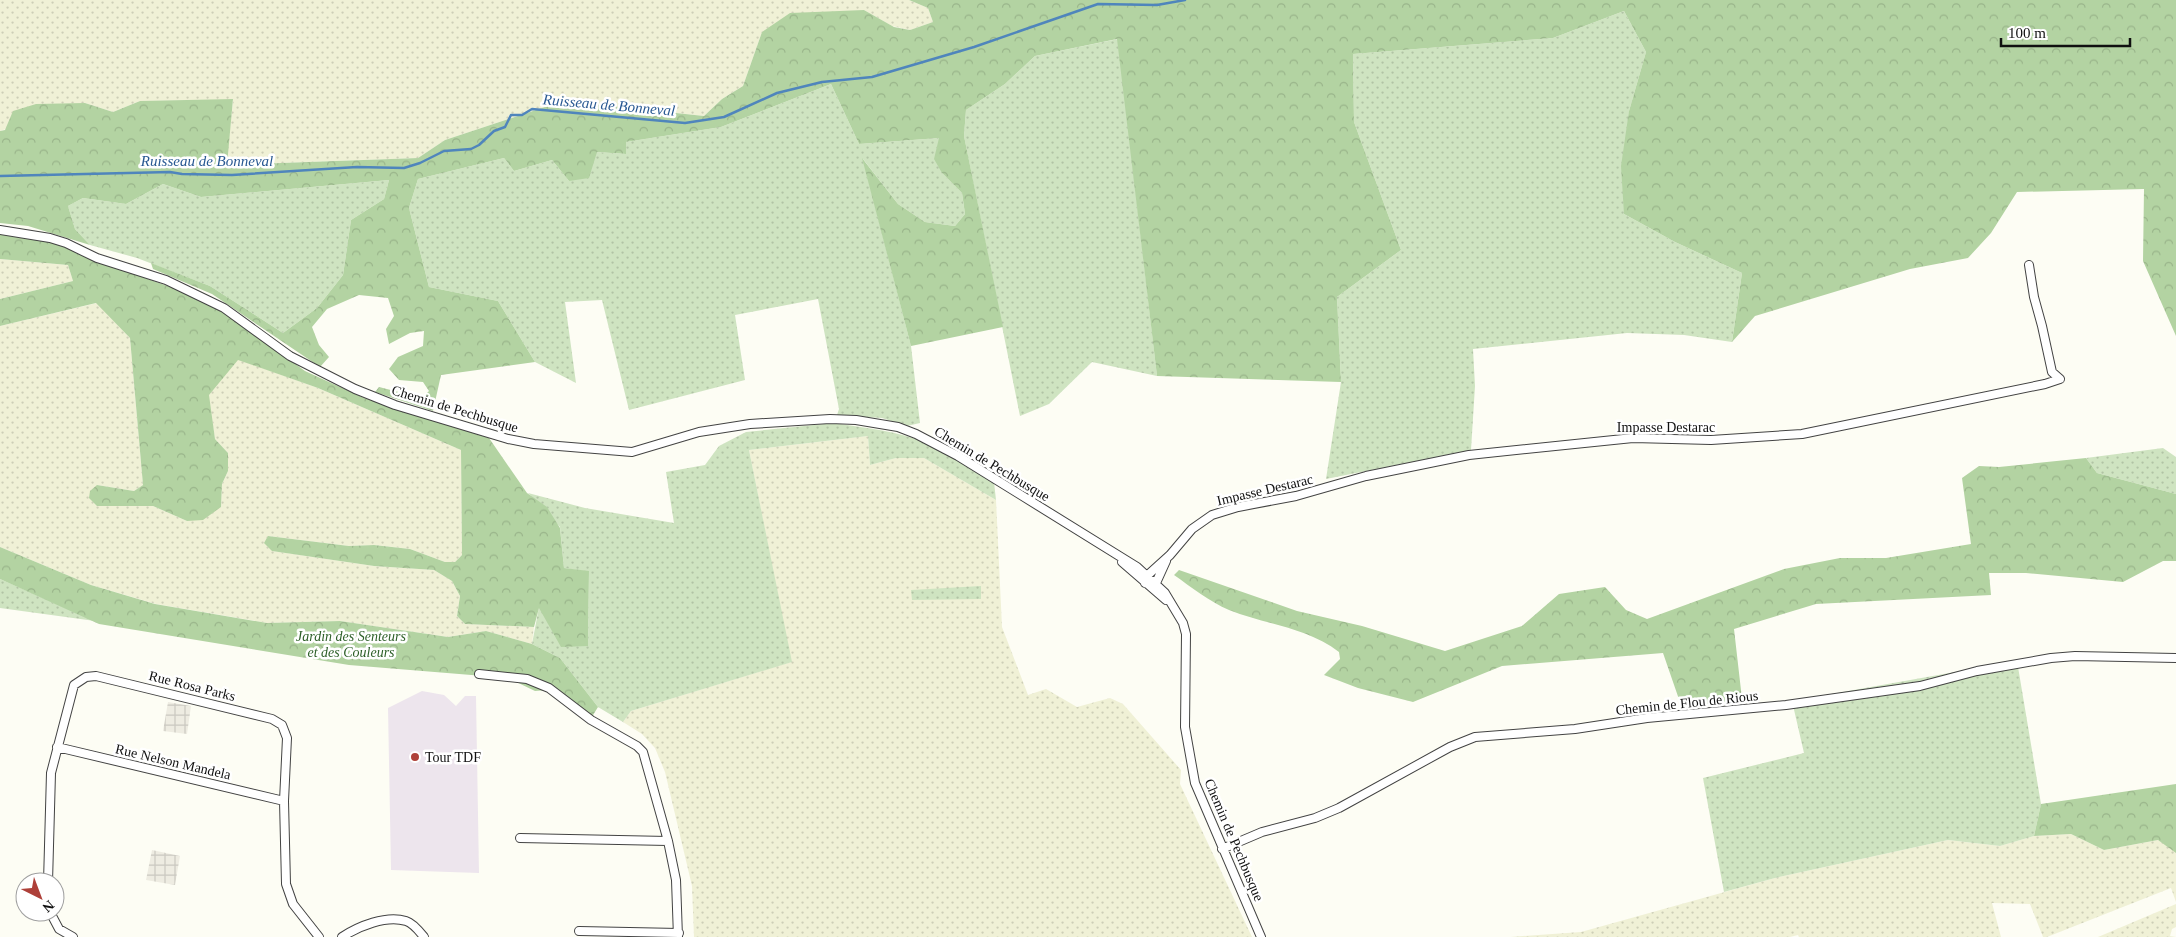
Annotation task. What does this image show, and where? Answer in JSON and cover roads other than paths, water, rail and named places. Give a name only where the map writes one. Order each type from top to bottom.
[{"type":"street","name":"Chemin de Pechbusque","points":[[0,230],[50,238],[66,243],[97,258],[166,280],[224,308],[290,356],[355,389],[395,405],[508,439],[534,444],[632,452],[713,429],[750,424],[830,419],[856,420],[898,427],[925,438],[958,456],[1114,554],[1146,580],[1172,605]]},
{"type":"street","name":"Impasse Destarac","points":[[1146,580],[1192,529],[1212,515],[1238,507],[1296,496],[1366,476],[1415,465],[1469,455],[1632,438],[1711,440],[1802,434],[2045,384],[2060,379],[2052,372],[2034,297],[2029,265]]},
{"type":"street","name":"Impasse Destarac","points":[[1156,583],[1170,555]]},
{"type":"street","points":[[1146,580],[1156,583]]},
{"type":"street","name":"Chemin de Pechbusque","points":[[1156,583],[1183,623],[1186,634],[1186,727],[1195,783],[1261,937]]},
{"type":"street","name":"Chemin de Flou de Rious","points":[[1222,849],[1262,832],[1315,818],[1339,808],[1450,747],[1475,736],[1575,729],[1647,718],[1786,705],[1920,686],[1978,670],[2051,658],[2075,656],[2176,658]]},
{"type":"street","points":[[479,674],[527,679],[544,685],[562,696],[591,720],[637,746],[643,752],[647,761],[668,841],[678,892],[679,935],[579,931]]},
{"type":"street","name":"Rue Rosa Parks","points":[[48,872],[51,774],[72,688],[82,678],[96,676],[182,696],[272,719],[282,725],[286,731],[284,801],[286,884],[293,904],[319,937]]},
{"type":"street","name":"Rue Nelson Mandela","points":[[57,747],[284,801]]},
{"type":"street","points":[[520,838],[668,841]]},
{"type":"street","points":[[342,937],[351,931],[374,922],[396,921],[408,922],[424,937]]},
{"type":"street","points":[[55,922],[59,929],[73,937]]},
{"type":"waterway","name":"Ruisseau de Bonneval","points":[[0,176],[170,172],[232,175],[357,167],[404,168],[420,163],[444,151],[471,149],[479,145],[494,131],[505,127],[511,115],[522,115],[532,109],[685,123],[724,117],[777,93],[822,82],[872,77],[974,47],[1098,4],[1157,5],[1185,0]]},
{"type":"place","name":"Tour TDF","points":[[415,757]]},
{"type":"park label","name":"Jardin des Senteurs et des Couleurs","points":[[351,644]]}]
